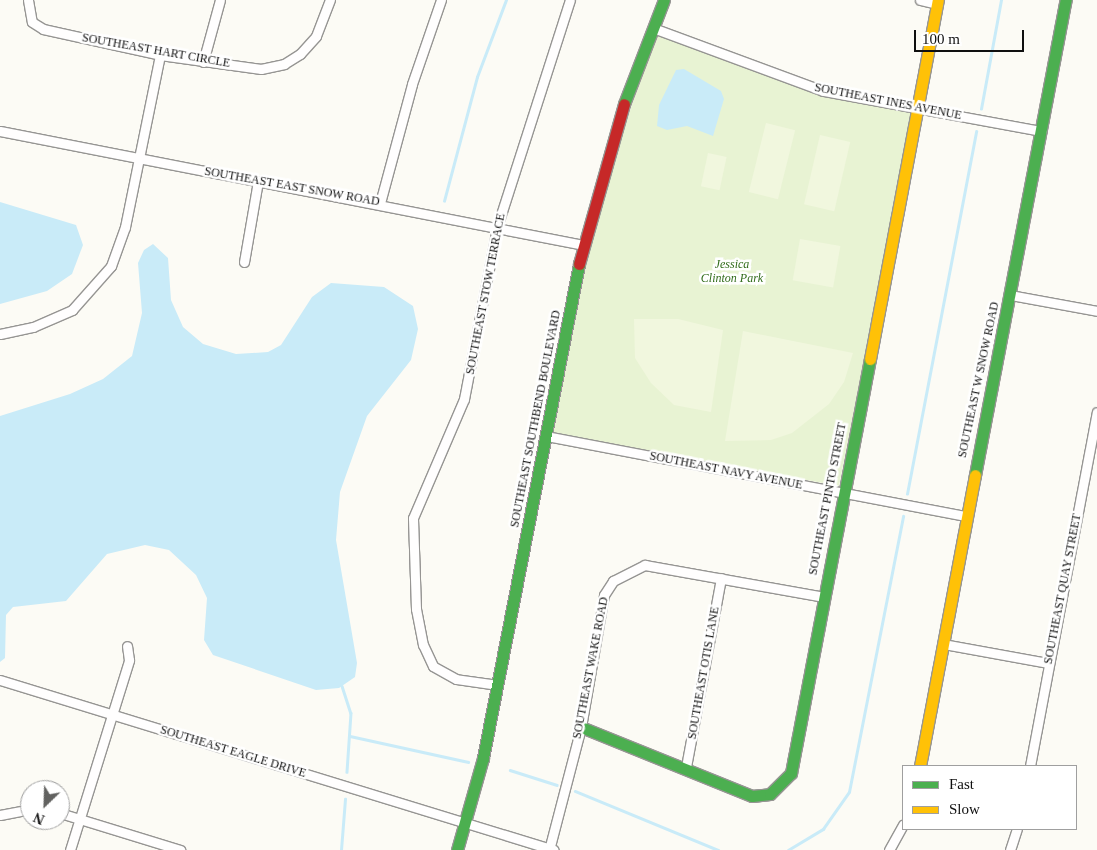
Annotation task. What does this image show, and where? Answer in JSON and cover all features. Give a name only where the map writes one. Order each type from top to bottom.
[{"type":"street","name":"SOUTHEAST HART CIRCLE","points":[[28,0],[32,22],[43,29],[160,55],[261,69],[284,64],[316,36],[330,0]]},
{"type":"street","points":[[203,62],[220,0]]},
{"type":"street","points":[[380,203],[412,84],[441,0]]},
{"type":"street","name":"SOUTHEAST STOW TERRACE","points":[[498,685],[456,678],[433,666],[423,645],[416,609],[413,518],[464,399],[497,227],[570,0]]},
{"type":"street","name":"SOUTHEAST SOUTHBEND BOULEVARD","points":[[457,850],[467,823],[498,685],[583,245],[621,116],[664,0]]},
{"type":"street","points":[[920,0],[938,2]]},
{"type":"street","name":"SOUTHEAST W SNOW ROAD","points":[[920,765],[965,516],[1010,295],[1066,0]]},
{"type":"street","name":"SOUTHEAST PINTO STREET","points":[[581,727],[752,796],[770,794],[785,784],[798,748],[824,597],[938,2]]},
{"type":"street","name":"SOUTHEAST INES AVENUE","points":[[653,28],[823,91],[1041,132]]},
{"type":"street","points":[[0,334],[33,327],[72,310],[111,266],[139,161],[160,55]]},
{"type":"street","name":"SOUTHEAST EAST SNOW ROAD","points":[[0,131],[139,161],[380,203],[583,245]]},
{"type":"street","points":[[244,262],[258,181]]},
{"type":"street","points":[[1010,295],[1097,311]]},
{"type":"street","name":"SOUTHEAST QUAY STREET","points":[[1030,765],[1097,412]]},
{"type":"street","name":"SOUTHEAST NAVY AVENUE","points":[[546,436],[965,516]]},
{"type":"street","name":"SOUTHEAST WAKE ROAD","points":[[551,849],[581,727],[604,595],[613,582],[645,565],[824,597]]},
{"type":"street","name":"SOUTHEAST OTIS LANE","points":[[686,768],[721,578]]},
{"type":"street","points":[[943,644],[1048,663]]},
{"type":"street","points":[[70,850],[129,660],[127,646]]},
{"type":"street","name":"SOUTHEAST EAGLE DRIVE","points":[[0,680],[467,823]]},
{"type":"street","points":[[0,815],[20,811]]},
{"type":"street","points":[[70,815],[180,850]]},
{"type":"street","points":[[467,823],[551,849]]},
{"type":"street","points":[[889,850],[902,827]]},
{"type":"street","points":[[1010,850],[1017,830]]},
{"type":"green space","name":"Jessica Clinton Park","points":[[655,33],[809,90],[913,111],[839,486],[553,433],[590,235]]},
{"type":"green space","points":[[766,123],[795,130],[778,199],[749,192]]},
{"type":"green space","points":[[820,135],[850,142],[834,211],[804,204]]},
{"type":"green space","points":[[708,153],[727,157],[720,190],[701,186]]},
{"type":"green space","points":[[800,239],[840,246],[833,287],[793,280]]},
{"type":"green space","points":[[634,319],[678,319],[723,330],[711,412],[674,405],[651,383],[635,358]]},
{"type":"green space","points":[[743,331],[853,353],[844,382],[829,404],[792,433],[771,440],[725,441]]},
{"type":"water","points":[[684,69],[721,91],[724,99],[713,136],[687,126],[667,130],[657,126],[659,105],[676,70]]},
{"type":"water","points":[[0,202],[76,225],[83,245],[72,274],[47,291],[0,304]]},
{"type":"water","points":[[153,244],[168,258],[171,300],[183,327],[203,344],[236,354],[268,352],[281,345],[312,297],[331,283],[384,287],[413,306],[418,329],[411,360],[367,416],[340,492],[336,540],[357,663],[355,677],[339,688],[316,690],[213,655],[204,640],[207,598],[196,575],[169,550],[145,545],[107,554],[66,601],[13,607],[6,615],[5,658],[0,662],[0,416],[70,394],[103,379],[132,356],[142,313],[138,263],[144,250]]},
{"type":"waterway","points":[[444,201],[477,77],[506,0]]},
{"type":"waterway","points":[[981,109],[1001,0]]},
{"type":"waterway","points":[[907,494],[976,131]]},
{"type":"waterway","points":[[788,850],[823,829],[849,792],[903,516]]},
{"type":"waterway","points":[[342,686],[351,713],[347,772]]},
{"type":"waterway","points":[[350,736],[468,762]]},
{"type":"waterway","points":[[510,770],[557,785]]},
{"type":"waterway","points":[[575,791],[718,850]]},
{"type":"waterway","points":[[341,850],[345,799]]},
{"type":"traffic: fast","points":[[624,104],[664,0]]},
{"type":"traffic: fast","points":[[975,475],[1066,0]]},
{"type":"traffic: fast","points":[[457,850],[483,758],[579,264]]},
{"type":"traffic: fast","points":[[581,727],[752,796],[770,794],[791,773],[870,359]]},
{"type":"traffic: slow","points":[[870,359],[938,0]]},
{"type":"traffic: slow","points":[[920,765],[975,475]]},
{"type":"traffic: jam","points":[[579,264],[624,104]]}]
